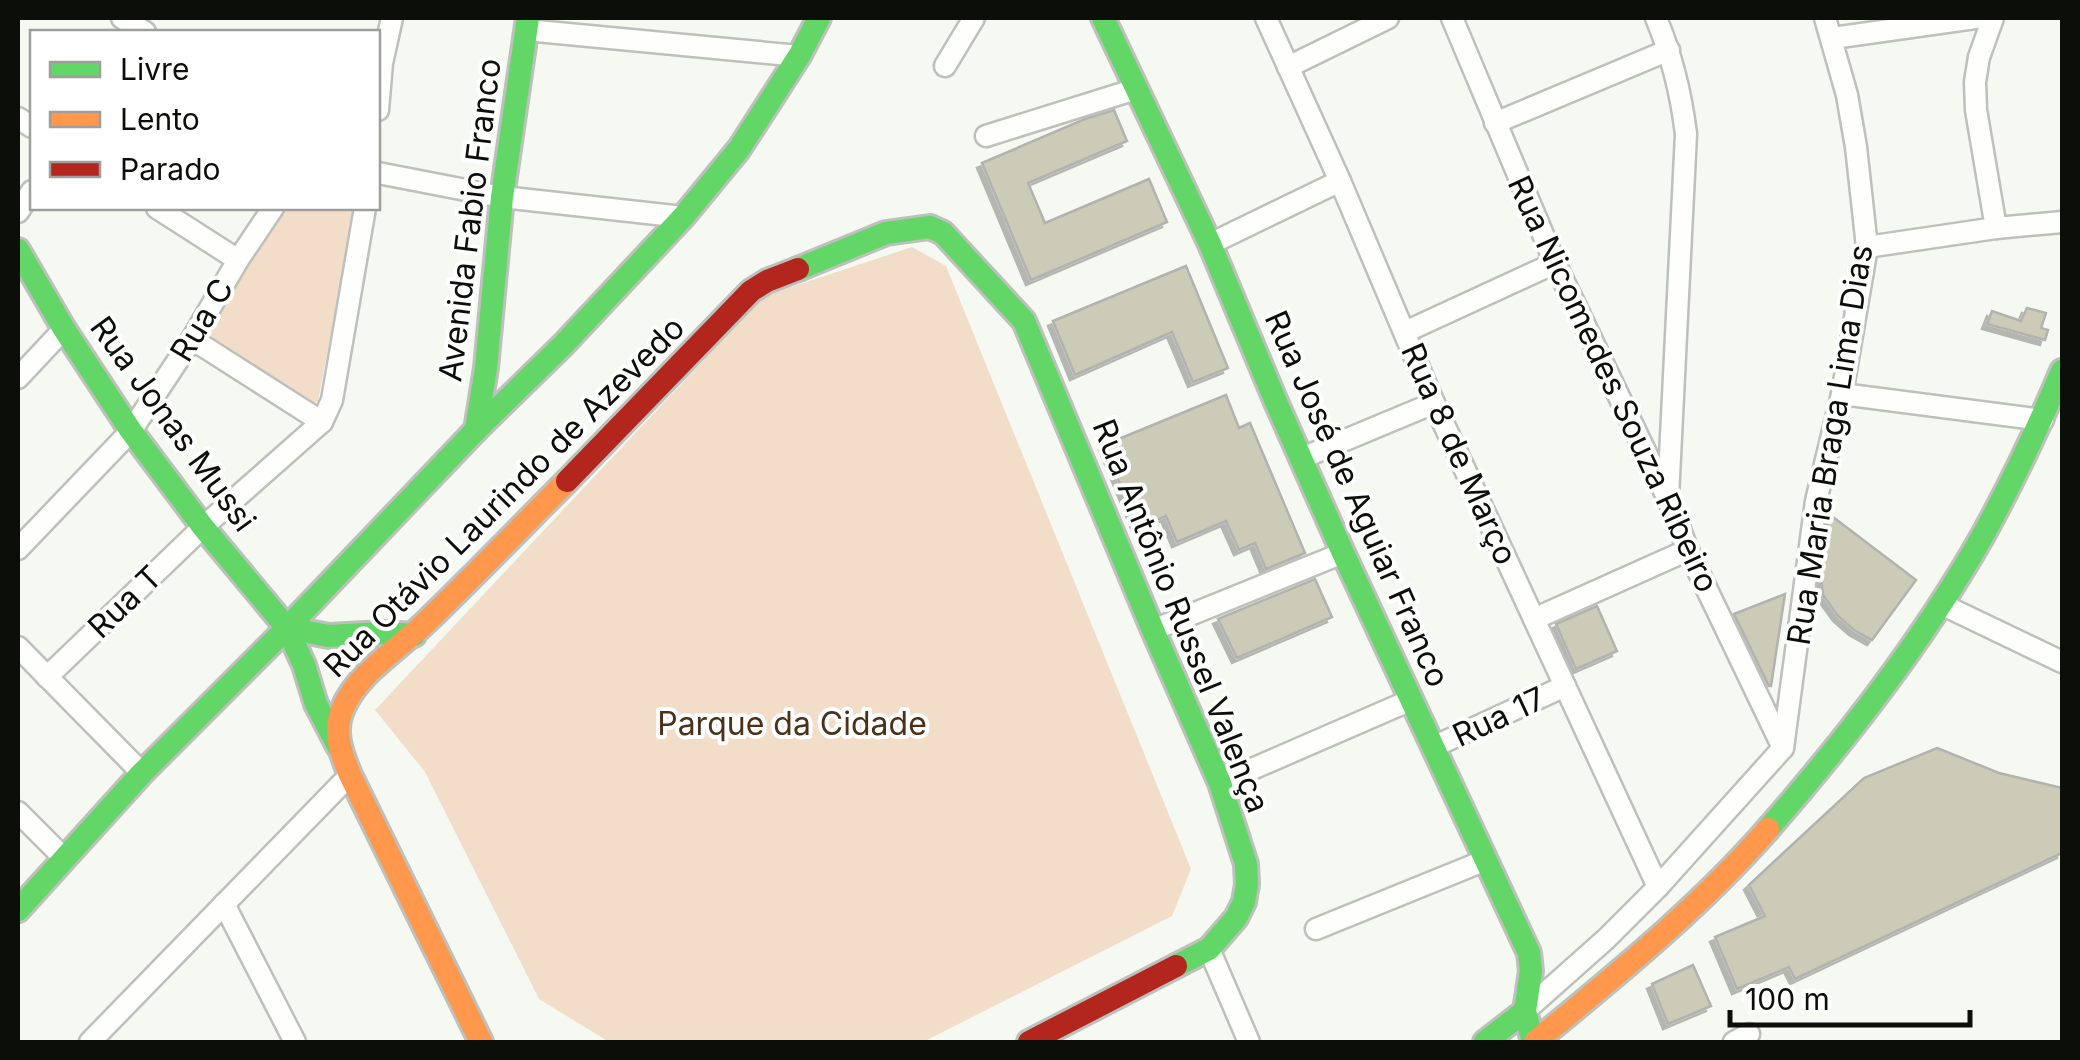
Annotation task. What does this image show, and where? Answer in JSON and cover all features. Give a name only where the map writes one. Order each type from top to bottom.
[{"type":"main road","points":[[18,910],[142,772],[288,628],[683,218],[738,149],[819,18]]},
{"type":"main road","name":"Rua José de Aguiar Franco","points":[[1103,18],[1210,244],[1343,553],[1529,953],[1531,971],[1525,1011],[1534,1042]]},
{"type":"main road","name":"Avenida Fabio Franco","points":[[476,430],[486,368],[502,197],[527,24]]},
{"type":"main road","name":"Rua Otávio Laurindo de Azevedo","points":[[339,748],[338,725],[351,692],[414,635],[752,292],[767,280],[886,233],[912,228],[943,232]]},
{"type":"main road","name":"Rua Antônio Russel Valença","points":[[943,232],[1024,321],[1220,783],[1246,864],[1247,884],[1236,918],[1209,949]]},
{"type":"main road","name":"Rua Jonas Mussi","points":[[18,250],[131,432],[203,527],[288,628],[316,704],[339,748]]},
{"type":"main road","points":[[486,368],[498,384],[515,386],[524,381]]},
{"type":"main road","points":[[1534,1042],[1616,975],[1726,874],[1868,709],[1985,533],[2043,420],[2062,371]]},
{"type":"main road","points":[[288,628],[329,636],[414,635]]},
{"type":"main road","points":[[254,662],[304,664],[351,692]]},
{"type":"main road","points":[[339,748],[481,1042]]},
{"type":"main road","points":[[1029,1042],[1209,949]]},
{"type":"main road","points":[[1582,1030],[1616,975]]},
{"type":"main road","points":[[1486,1042],[1525,1011]]},
{"type":"street","points":[[945,66],[974,18]]},
{"type":"street","name":"Rua 8 de Março","points":[[1266,18],[1434,403],[1658,887]]},
{"type":"street","points":[[1288,67],[1388,18]]},
{"type":"street","name":"Rua Nicomedes Souza Ribeiro","points":[[1452,18],[1554,263],[1783,748]]},
{"type":"street","points":[[1656,18],[1669,50],[1686,134],[1668,498]]},
{"type":"street","points":[[1829,28],[1975,18]]},
{"type":"street","points":[[1993,18],[1975,82],[1996,228]]},
{"type":"street","points":[[380,66],[390,19]]},
{"type":"street","points":[[527,24],[798,56]]},
{"type":"street","name":"Rua Maria Braga Lima Dias","points":[[1783,748],[1816,501],[1842,394],[1866,247],[1856,147],[1829,28]]},
{"type":"street","points":[[1495,123],[1669,50]]},
{"type":"street","points":[[986,136],[1136,89]]},
{"type":"street","points":[[380,173],[502,197],[683,218]]},
{"type":"street","points":[[1210,244],[1340,181]]},
{"type":"street","points":[[160,210],[238,260]]},
{"type":"street","name":"Rua C","points":[[18,548],[131,432],[272,210]]},
{"type":"street","points":[[192,339],[322,422],[332,400],[366,210]]},
{"type":"street","points":[[1866,247],[2062,222]]},
{"type":"street","points":[[1405,332],[1554,263]]},
{"type":"street","points":[[18,378],[64,329]]},
{"type":"street","points":[[1842,394],[2043,420]]},
{"type":"street","points":[[1302,458],[1434,403]]},
{"type":"street","name":"Rua T","points":[[47,676],[203,527],[322,422]]},
{"type":"street","points":[[1534,619],[1688,550]]},
{"type":"street","points":[[1153,630],[1343,553]]},
{"type":"street","points":[[1941,604],[2062,662]]},
{"type":"street","points":[[18,647],[142,772]]},
{"type":"street","name":"Rua 17","points":[[1434,747],[1565,686]]},
{"type":"street","points":[[1762,704],[1790,698]]},
{"type":"street","points":[[1220,783],[1410,700]]},
{"type":"street","points":[[1525,1011],[1658,887],[1783,748]]},
{"type":"street","points":[[100,1038],[350,775]]},
{"type":"street","points":[[18,812],[64,858]]},
{"type":"street","points":[[1316,929],[1486,860]]},
{"type":"street","points":[[224,904],[295,1042]]},
{"type":"street","points":[[1209,949],[1248,1042]]},
{"type":"green space","points":[[284,210],[355,210],[318,401],[312,405],[204,333]]},
{"type":"green space","name":"Parque da Cidade","points":[[912,247],[946,266],[1191,869],[1172,916],[923,1042],[609,1042],[539,999],[425,772],[375,710],[764,296]]},
{"type":"building","points":[[1114,110],[1127,141],[1028,183],[1045,223],[1149,179],[1167,222],[1031,280],[982,163]]},
{"type":"building","points":[[1186,266],[1228,368],[1193,382],[1172,332],[1075,375],[1053,321]]},
{"type":"building","points":[[2027,308],[2046,313],[2041,328],[2048,330],[2045,340],[1987,324],[1992,311],[2021,321]]},
{"type":"building","points":[[1226,395],[1239,428],[1250,423],[1305,553],[1266,569],[1255,543],[1239,550],[1226,521],[1177,542],[1166,516],[1138,528],[1104,445]]},
{"type":"building","points":[[1829,514],[1916,580],[1872,640],[1838,616],[1823,595],[1820,574]]},
{"type":"building","points":[[1315,579],[1332,617],[1237,658],[1218,619]]},
{"type":"building","points":[[1785,594],[1771,686],[1769,686],[1734,614]]},
{"type":"building","points":[[1597,606],[1617,651],[1576,669],[1556,624]]},
{"type":"building","points":[[1937,748],[1999,773],[2062,788],[2062,853],[1795,979],[1789,967],[1737,989],[1715,937],[1765,916],[1749,885],[1864,778]]},
{"type":"building","points":[[1693,965],[1711,1006],[1668,1024],[1652,984]]},
{"type":"traffic: fast","points":[[476,430],[486,368],[502,197],[528,18]]},
{"type":"traffic: fast","points":[[18,910],[142,773],[564,344],[683,217],[739,149],[819,18]]},
{"type":"traffic: fast","points":[[1103,18],[1210,244],[1343,553],[1529,953],[1531,971],[1525,1011],[1533,1042]]},
{"type":"traffic: fast","points":[[798,269],[886,233],[930,227],[943,233],[1024,321],[1220,783],[1246,864],[1244,902],[1236,918],[1209,949],[1176,966]]},
{"type":"traffic: fast","points":[[18,250],[131,431],[203,527],[287,628],[316,704],[338,746]]},
{"type":"traffic: fast","points":[[1768,829],[1855,724],[1959,576],[2004,496],[2062,371]]},
{"type":"traffic: fast","points":[[287,628],[329,636],[414,635]]},
{"type":"traffic: fast","points":[[1485,1042],[1525,1011]]},
{"type":"traffic: slow","points":[[481,1042],[350,775],[338,725],[350,695],[368,673],[424,624],[567,481]]},
{"type":"traffic: slow","points":[[1535,1042],[1685,913],[1768,829]]},
{"type":"traffic: jam","points":[[567,481],[751,291],[798,269]]},
{"type":"traffic: jam","points":[[1029,1042],[1176,966]]}]
